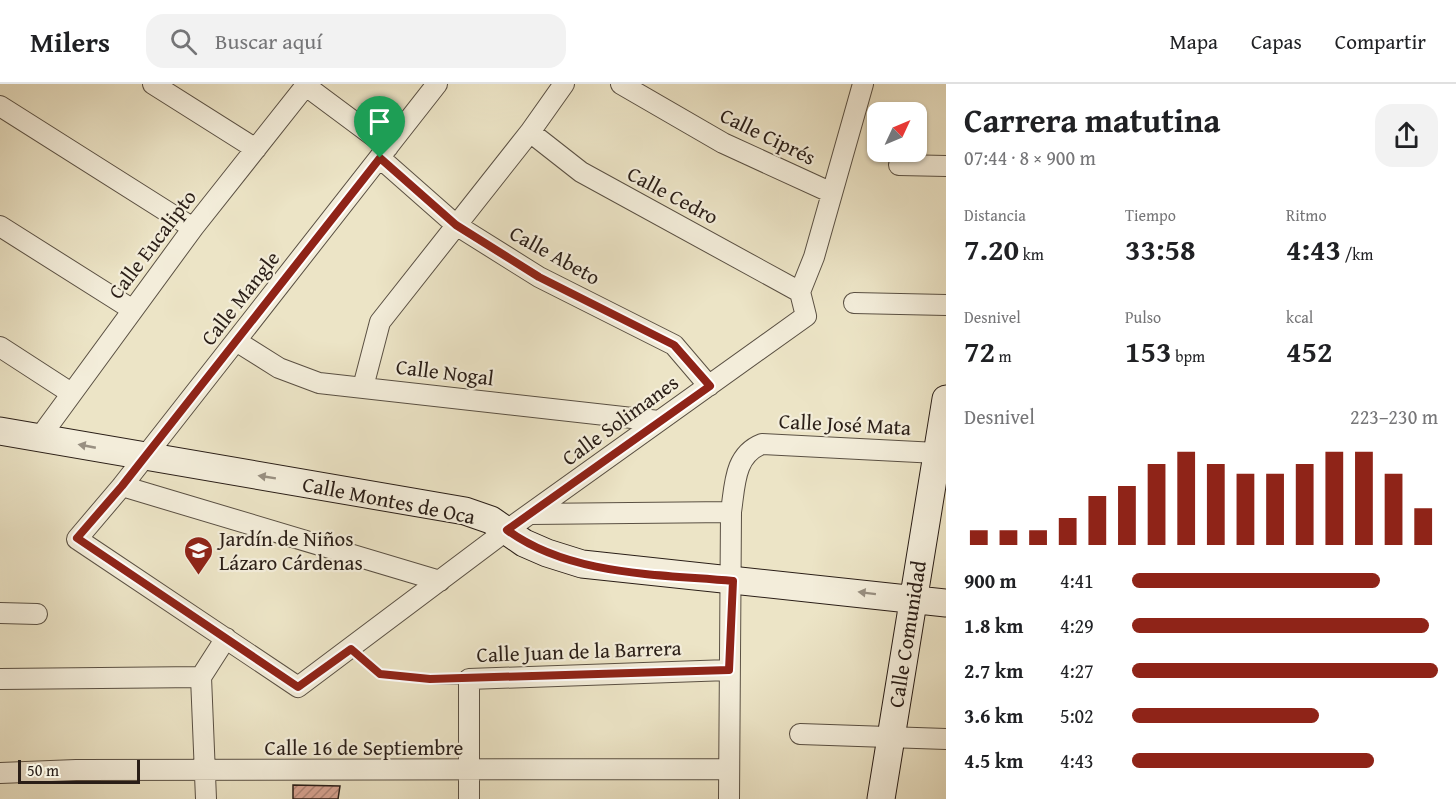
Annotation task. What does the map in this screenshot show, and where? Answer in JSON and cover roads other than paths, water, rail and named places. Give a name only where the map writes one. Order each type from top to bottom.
[{"type":"main road","name":"Calle Comunidad","points":[[881,799],[912,598],[940,449],[946,399]]},
{"type":"main road","name":"Calle Montes de Oca","points":[[0,431],[454,509],[492,520],[524,543],[582,564],[946,603]]},
{"type":"street","points":[[153,84],[256,149]]},
{"type":"street","name":"Calle Mangle","points":[[226,638],[77,538],[122,486],[437,84]]},
{"type":"street","points":[[363,387],[380,322],[530,132],[564,84]]},
{"type":"street","name":"Calle Ciprés","points":[[621,84],[723,143],[832,193]]},
{"type":"street","name":"Calle Eucalipto","points":[[40,437],[193,228],[307,85]]},
{"type":"street","name":"Calle Abeto","points":[[307,85],[384,152],[456,225],[539,277],[674,345],[710,386]]},
{"type":"street","name":"Calle Solimanes","points":[[226,638],[298,687],[507,530],[806,316],[800,292],[814,257],[832,193],[857,86]]},
{"type":"street","points":[[0,106],[193,228]]},
{"type":"street","name":"Calle Cedro","points":[[530,132],[581,172],[800,292]]},
{"type":"street","points":[[899,165],[946,166]]},
{"type":"street","points":[[0,226],[133,310]]},
{"type":"street","points":[[854,303],[946,305]]},
{"type":"street","name":"Calle Nogal","points":[[236,341],[279,368],[319,383],[659,421]]},
{"type":"street","points":[[0,347],[71,393]]},
{"type":"street","name":"Calle José Mata","points":[[731,512],[738,468],[743,457],[753,447],[762,444],[940,449]]},
{"type":"street","points":[[122,486],[440,581]]},
{"type":"street","points":[[530,514],[731,512],[733,581],[729,670],[729,799]]},
{"type":"street","points":[[0,613],[37,614]]},
{"type":"street","points":[[206,799],[201,677],[226,638]]},
{"type":"street","name":"Calle Juan de la Barrera","points":[[469,679],[729,670]]},
{"type":"street","points":[[0,679],[201,677]]},
{"type":"street","points":[[469,679],[469,799]]},
{"type":"street","points":[[800,734],[890,739],[946,739]]},
{"type":"street","name":"Calle 16 de Septiembre","points":[[0,773],[729,769]]},
{"type":"lane","name":"Calle Juan de la Barrera","points":[[430,679],[469,679]]},
{"type":"place","name":"Jardín de Niños Lázaro Cárdenas","points":[[198,576]]}]
